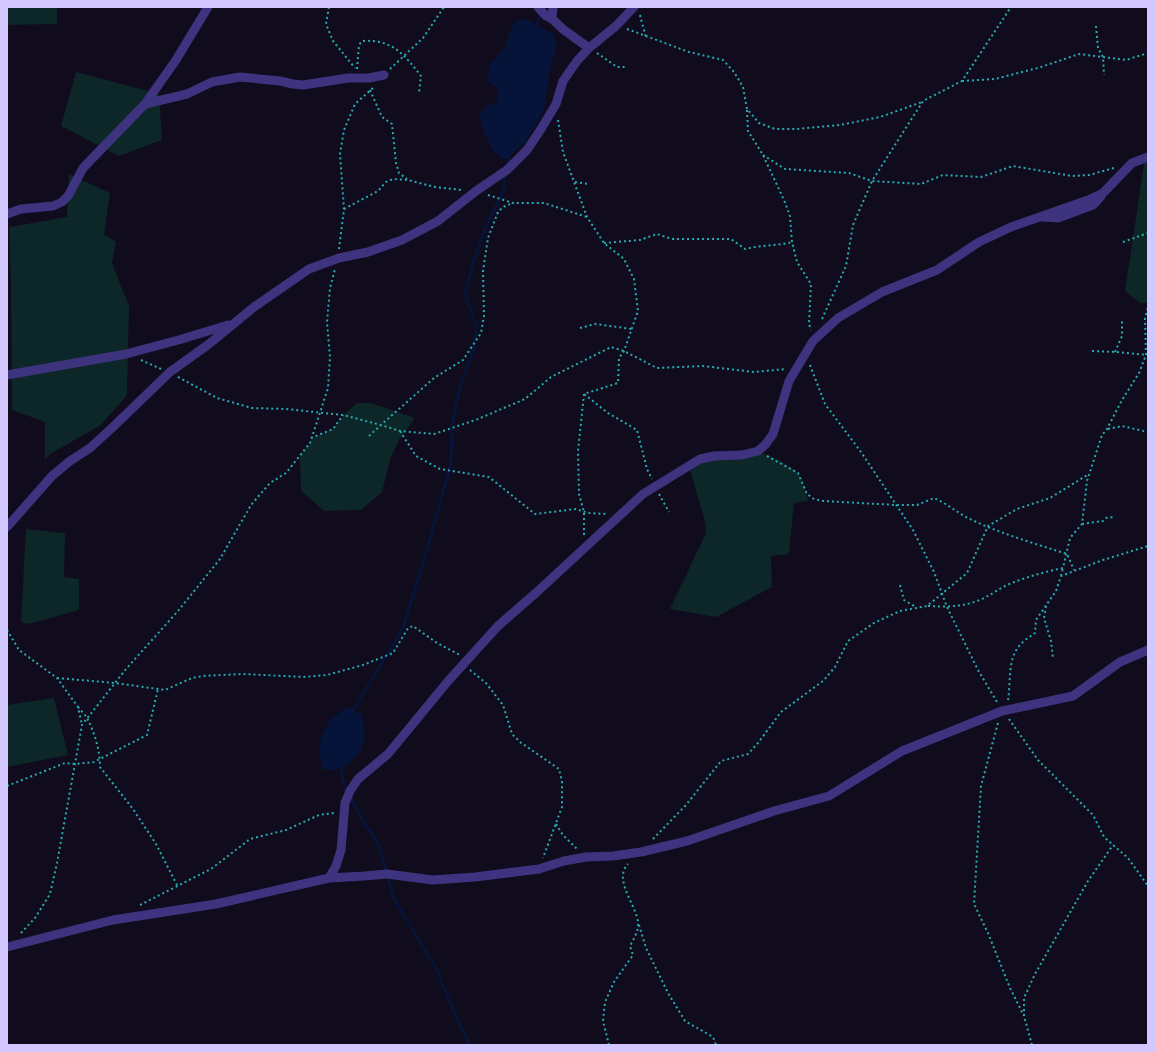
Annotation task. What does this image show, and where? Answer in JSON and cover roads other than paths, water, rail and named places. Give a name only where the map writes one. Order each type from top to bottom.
[{"type":"street","points":[[7,214],[21,209],[53,206],[62,202],[68,196],[83,168],[145,104],[176,60],[208,7]]},
{"type":"street","points":[[538,7],[545,15],[589,48]]},
{"type":"street","points":[[552,19],[553,7]]},
{"type":"street","points":[[7,527],[52,476],[70,461],[90,448],[170,372],[209,344],[233,323],[309,268],[338,258],[368,252],[402,240],[438,221],[476,191],[507,170],[526,150],[541,129],[556,104],[563,80],[577,61],[589,48],[616,26],[634,7]]},
{"type":"street","points":[[145,104],[187,94],[212,82],[240,77],[280,80],[303,85],[336,79],[369,78],[384,75]]},
{"type":"street","points":[[329,878],[336,866],[341,850],[345,803],[350,791],[358,779],[388,754],[465,661],[498,626],[643,494],[700,459],[714,456],[742,455],[758,451],[765,445],[773,434],[790,381],[797,368],[813,341],[838,318],[882,292],[937,270],[979,242],[1011,226],[1088,200],[1102,193],[1132,163],[1148,157]]},
{"type":"street","points":[[7,375],[126,354],[233,323]]},
{"type":"street","points":[[7,947],[113,920],[216,904],[329,878],[387,874],[432,880],[475,877],[539,869],[564,861],[586,857],[613,856],[641,852],[687,842],[774,811],[829,796],[902,751],[1002,711],[1073,696],[1120,662],[1148,650]]},
{"type":"water","points":[[525,19],[552,33],[557,44],[550,70],[544,110],[525,143],[504,160],[494,152],[485,135],[479,114],[488,105],[497,101],[497,88],[486,81],[490,64],[504,48],[514,22]]},
{"type":"water","points":[[345,708],[350,708],[362,715],[365,738],[359,753],[348,764],[330,771],[323,769],[319,750],[321,737],[329,721]]},
{"type":"waterway","points":[[536,29],[540,11]]},
{"type":"waterway","points":[[507,166],[510,154]]},
{"type":"waterway","points":[[352,712],[403,628],[424,560],[451,464],[452,425],[460,387],[473,351],[477,327],[465,294],[474,260],[487,224],[503,191],[506,173]]},
{"type":"waterway","points":[[341,763],[343,783],[347,791]]},
{"type":"waterway","points":[[350,796],[364,823],[378,843],[394,899],[437,970],[455,1015],[470,1045]]}]
